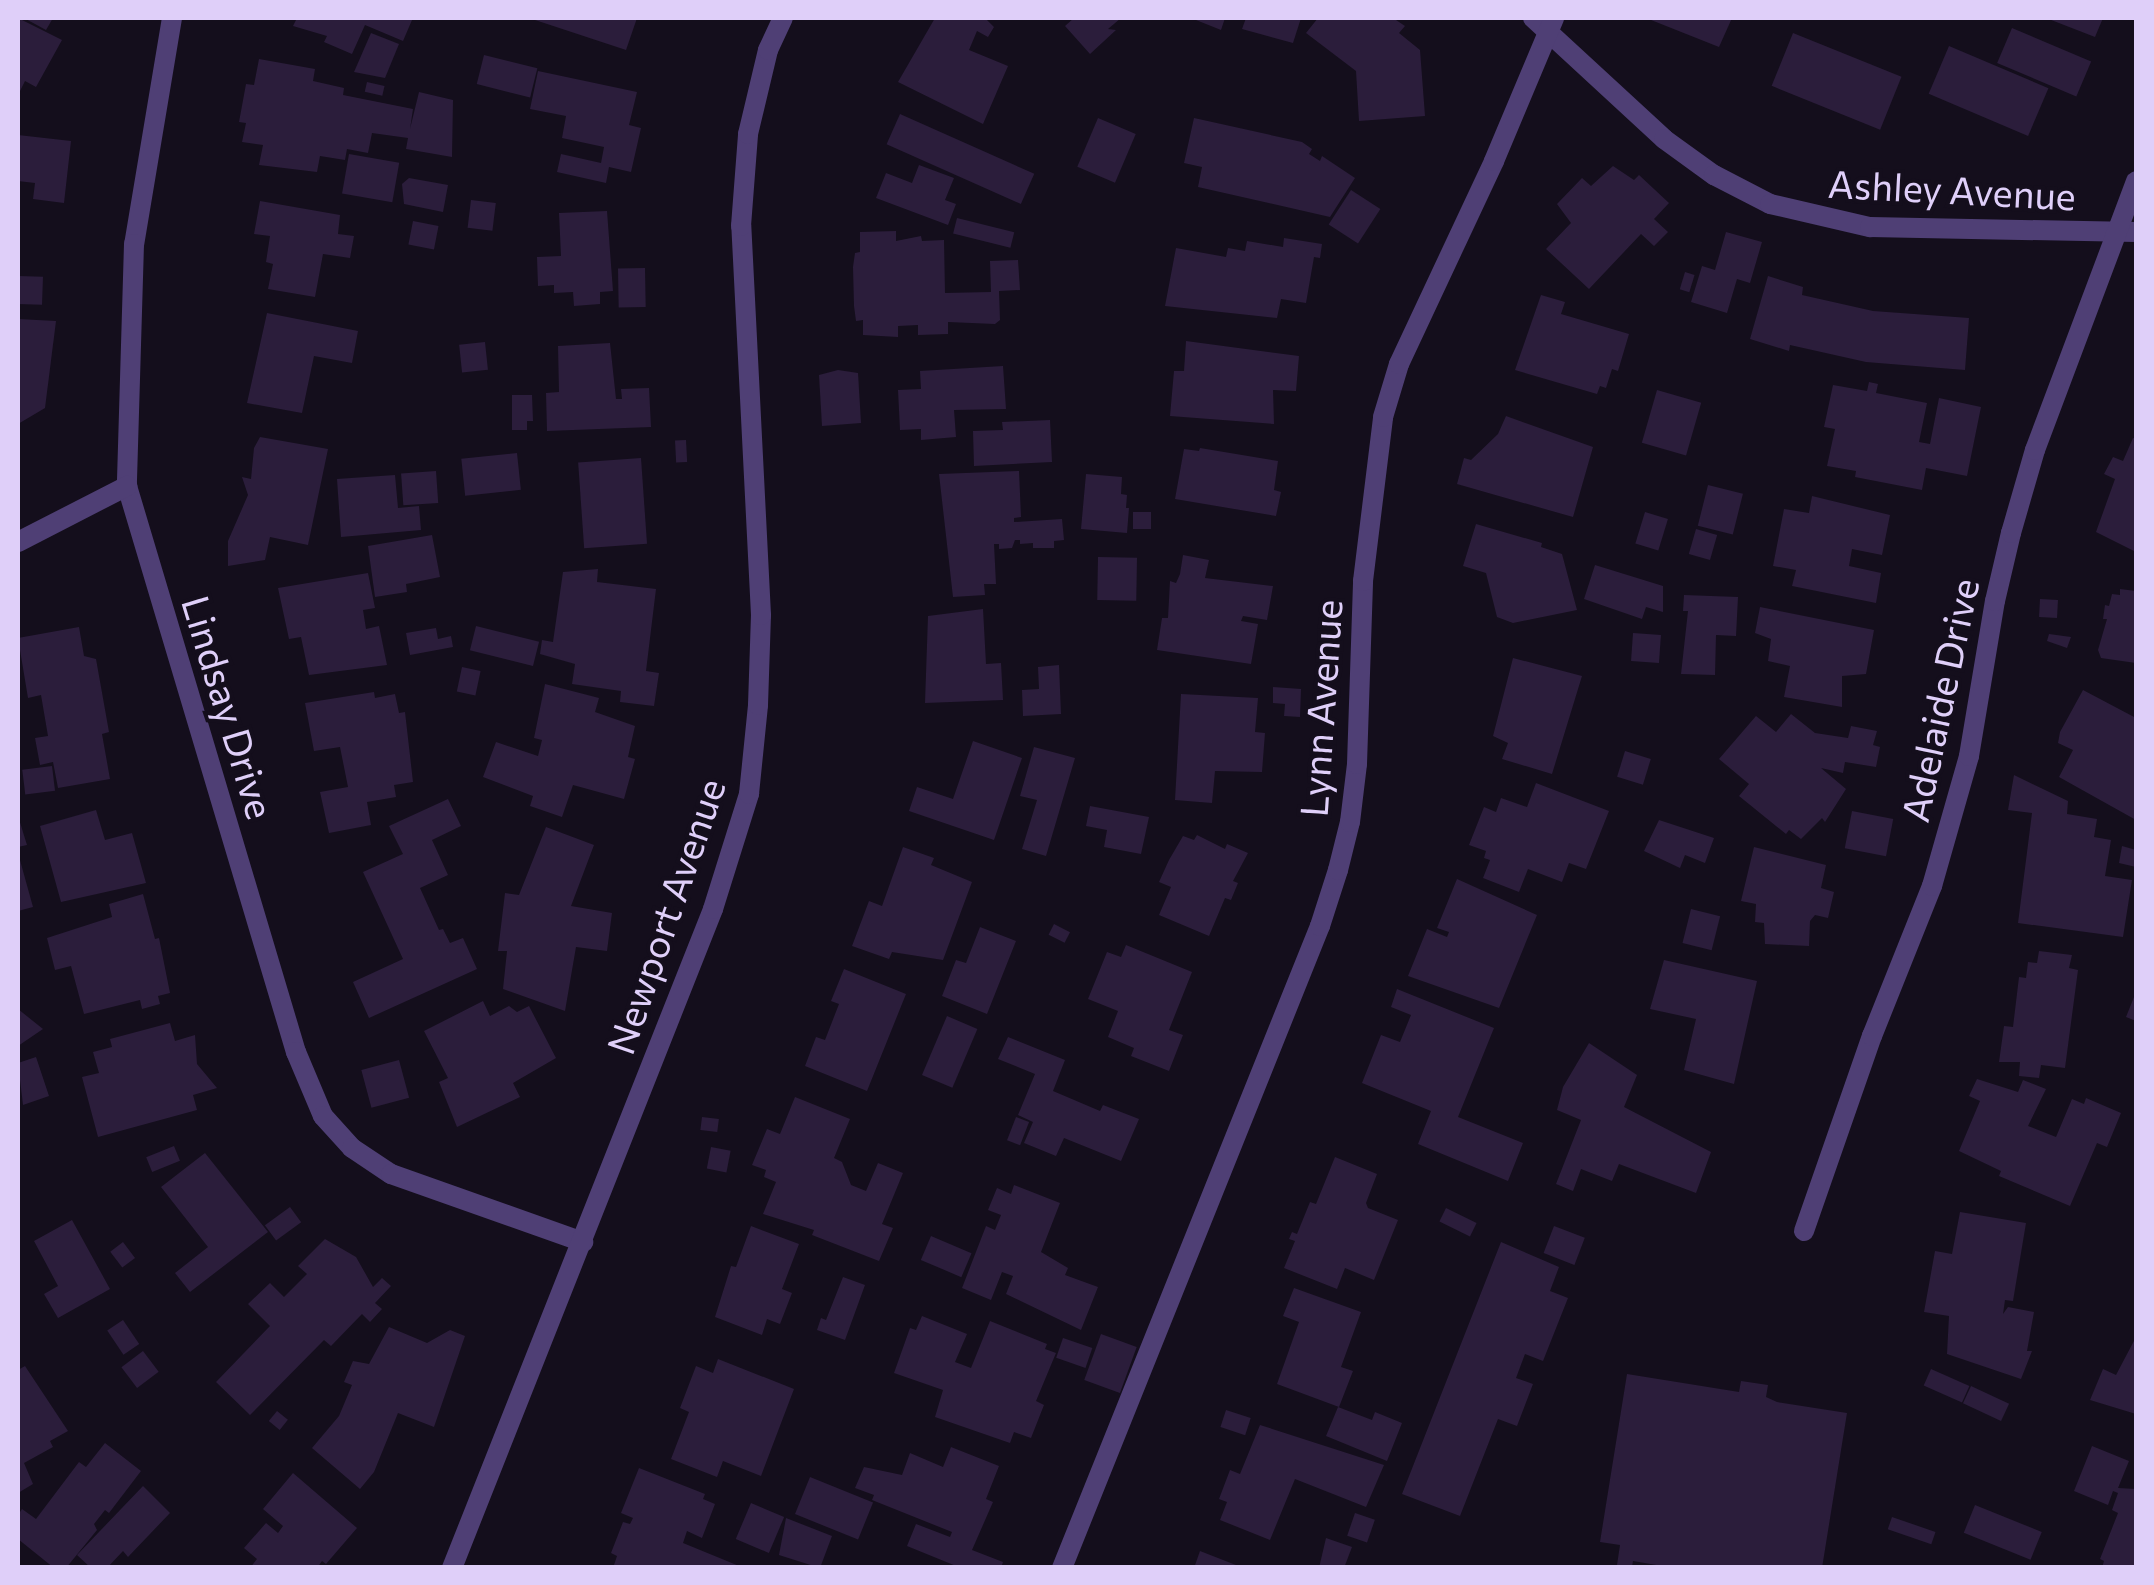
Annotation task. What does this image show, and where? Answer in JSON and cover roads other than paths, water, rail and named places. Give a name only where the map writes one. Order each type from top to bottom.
[{"type":"street","name":"Lindsay Drive","points":[[172,18],[134,244],[126,486],[296,1052],[323,1116],[352,1148],[391,1174],[582,1242]]},
{"type":"street","name":"Newport Avenue","points":[[452,1568],[713,908],[749,794],[761,615],[741,226],[748,134],[768,50],[783,18]]},
{"type":"street","name":"Ashley Avenue","points":[[1545,22],[1664,138],[1714,175],[1770,204],[1870,227],[2126,232]]},
{"type":"street","name":"Lynn Avenue","points":[[1062,1568],[1277,1034],[1338,870],[1350,822],[1357,764],[1366,543],[1383,416],[1398,364],[1494,161],[1545,22]]},
{"type":"street","name":"Adelaide Drive","points":[[1804,1231],[1826,1160],[1948,834],[1970,756],[1994,601],[2035,450],[2126,232],[2136,181]]},
{"type":"street","points":[[18,542],[126,486]]}]
